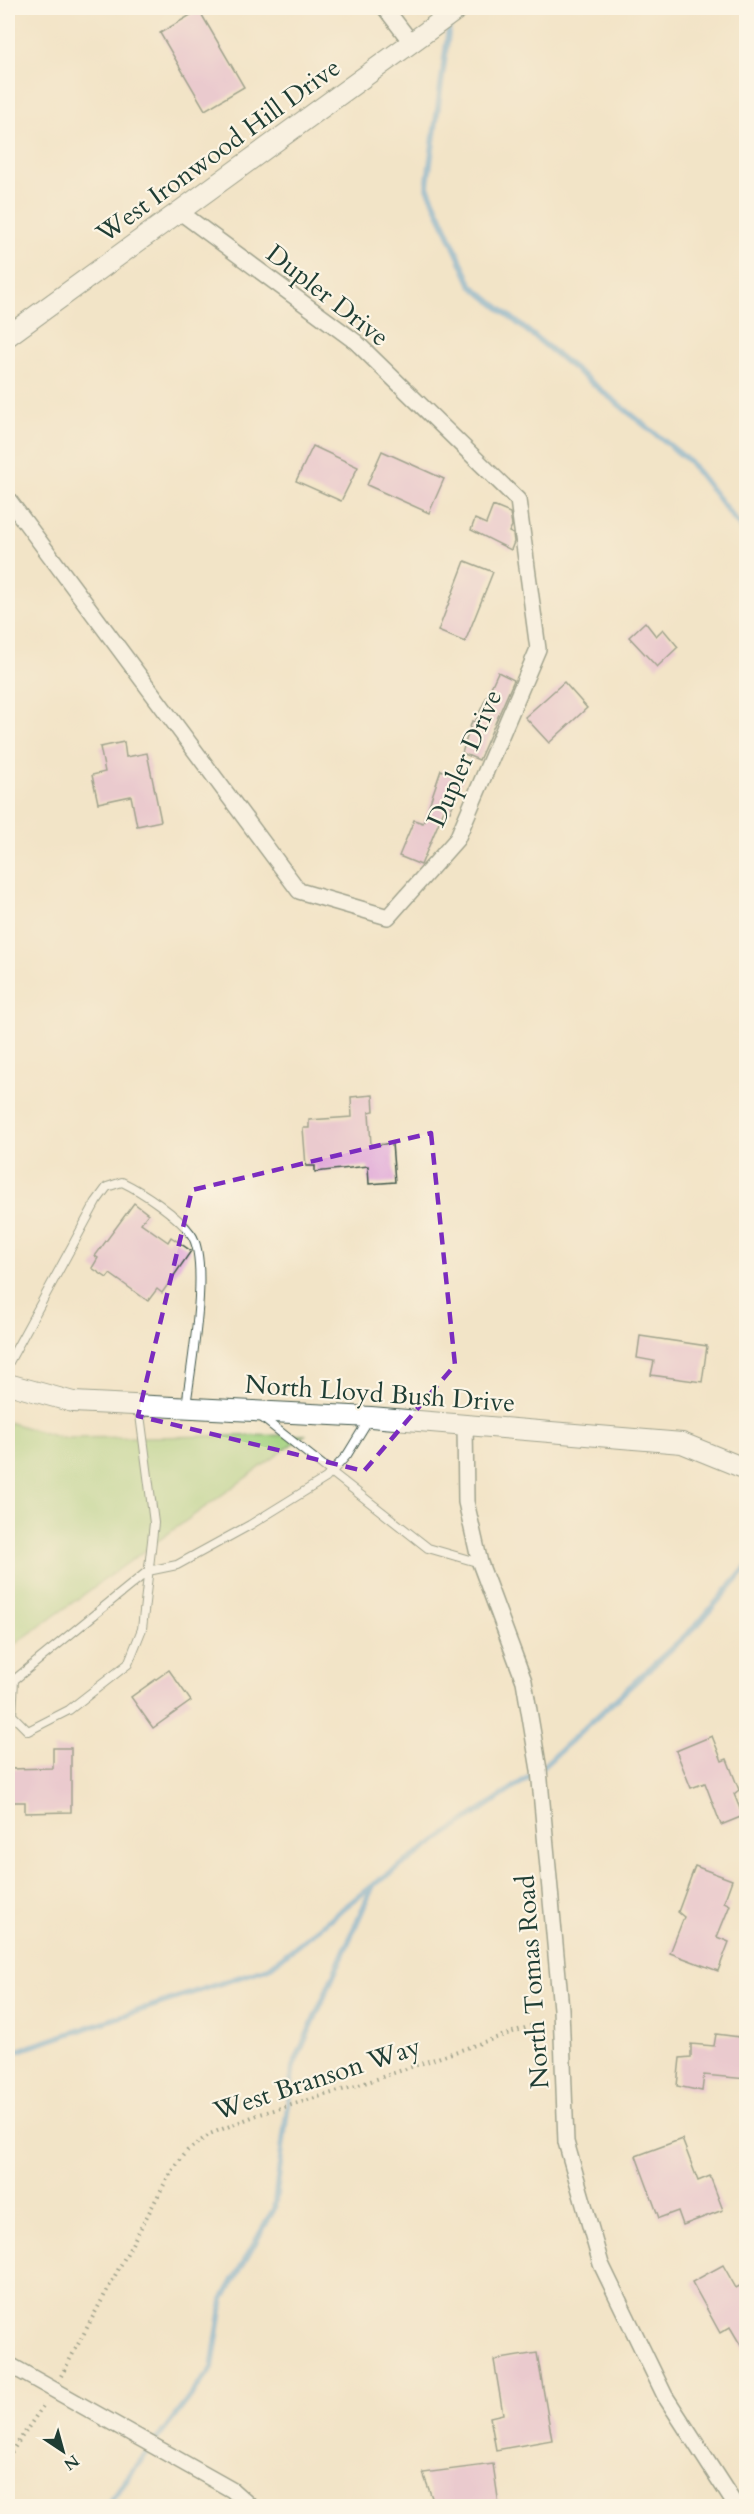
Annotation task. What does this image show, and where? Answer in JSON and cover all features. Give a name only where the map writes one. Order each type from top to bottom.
[{"type":"street","points":[[385,8],[411,42]]},
{"type":"street","name":"West Ironwood Hill Drive","points":[[8,336],[459,8]]},
{"type":"street","name":"Dupler Drive","points":[[8,499],[299,891],[388,917],[457,839],[538,649],[518,500],[356,342],[180,212]]},
{"type":"street","name":"North Lloyd Bush Drive","points":[[8,1384],[73,1402],[371,1416],[682,1443],[747,1469]]},
{"type":"street","name":"North Tomas Road","points":[[465,1424],[466,1502],[480,1563],[524,1681],[539,1770],[561,2015],[566,2142],[601,2264],[665,2396],[736,2506]]},
{"type":"street","points":[[8,2364],[231,2490],[250,2506]]},
{"type":"lane","points":[[8,1364],[96,1202],[107,1187],[122,1182],[146,1194],[191,1234],[199,1252],[200,1276],[186,1408]]},
{"type":"lane","points":[[139,1405],[154,1523],[148,1571],[142,1629],[128,1664],[69,1710],[28,1731],[12,1715],[14,1680],[148,1571],[177,1565],[260,1520],[330,1473],[347,1455],[371,1416]]},
{"type":"lane","points":[[253,1411],[428,1548],[480,1563]]},
{"type":"path","name":"West Branson Way","points":[[8,2457],[53,2390],[167,2179],[187,2151],[210,2133],[257,2115],[359,2085],[561,2015]]},
{"type":"highlighted area","points":[[431,1133],[455,1365],[364,1471],[138,1416],[192,1190]]},
{"type":"green space","points":[[8,1422],[61,1438],[305,1435],[8,1649]]},
{"type":"building","points":[[199,10],[244,87],[205,110],[160,33]]},
{"type":"building","points":[[313,446],[358,467],[341,501],[296,481]]},
{"type":"building","points":[[382,451],[444,479],[429,513],[367,485]]},
{"type":"building","points":[[493,506],[510,513],[512,526],[509,532],[513,534],[514,542],[511,550],[471,530],[475,519],[486,524]]},
{"type":"building","points":[[465,561],[493,572],[465,642],[438,631]]},
{"type":"building","points":[[645,622],[656,636],[663,629],[678,647],[657,667],[629,637]]},
{"type":"building","points":[[498,672],[514,680],[479,760],[462,753],[472,721],[475,722]]},
{"type":"building","points":[[564,682],[587,708],[549,743],[525,717]]},
{"type":"building","points":[[124,742],[126,757],[147,753],[161,821],[137,826],[131,796],[98,803],[92,775],[105,772],[100,747]]},
{"type":"building","points":[[441,770],[463,779],[450,812],[444,810],[421,865],[399,856],[414,820],[423,823]]},
{"type":"building","points":[[373,1095],[374,1111],[369,1112],[371,1145],[392,1143],[395,1182],[369,1184],[368,1166],[315,1172],[315,1166],[306,1166],[303,1128],[309,1128],[309,1120],[352,1117],[351,1097]]},
{"type":"building","points":[[134,1203],[148,1214],[141,1223],[168,1242],[171,1237],[191,1251],[162,1293],[157,1289],[148,1301],[110,1274],[107,1278],[92,1268],[98,1258],[95,1256]]},
{"type":"building","points":[[640,1336],[707,1346],[702,1382],[651,1375],[654,1361],[637,1358]]},
{"type":"building","points":[[169,1670],[191,1701],[153,1728],[131,1697]]},
{"type":"building","points":[[712,1736],[722,1761],[727,1759],[739,1790],[734,1794],[743,1816],[721,1825],[705,1783],[691,1788],[676,1751]]},
{"type":"building","points":[[53,1748],[71,1748],[71,1812],[25,1813],[25,1802],[8,1802],[8,1769],[53,1768]]},
{"type":"building","points":[[695,1866],[732,1880],[724,1902],[730,1905],[717,1937],[729,1942],[718,1971],[670,1953],[684,1917],[678,1912]]},
{"type":"building","points":[[716,2034],[747,2038],[747,2079],[704,2075],[702,2091],[677,2086],[680,2058],[691,2057],[691,2044],[714,2046]]},
{"type":"building","points":[[682,2139],[698,2181],[710,2176],[723,2210],[683,2225],[678,2211],[659,2218],[636,2156]]},
{"type":"building","points":[[723,2265],[736,2288],[747,2282],[747,2356],[730,2327],[720,2333],[692,2282]]},
{"type":"building","points":[[537,2353],[552,2440],[496,2450],[490,2417],[503,2414],[494,2360]]},
{"type":"building","points":[[493,2464],[499,2505],[435,2506],[423,2473]]},
{"type":"waterway","points":[[450,20],[427,186],[472,286],[689,461],[746,534]]},
{"type":"waterway","points":[[8,2054],[270,1967],[374,1884],[539,1770],[697,1625],[746,1568]]},
{"type":"waterway","points":[[106,2506],[212,2368],[223,2299],[274,2209],[293,2067],[372,1888]]}]
